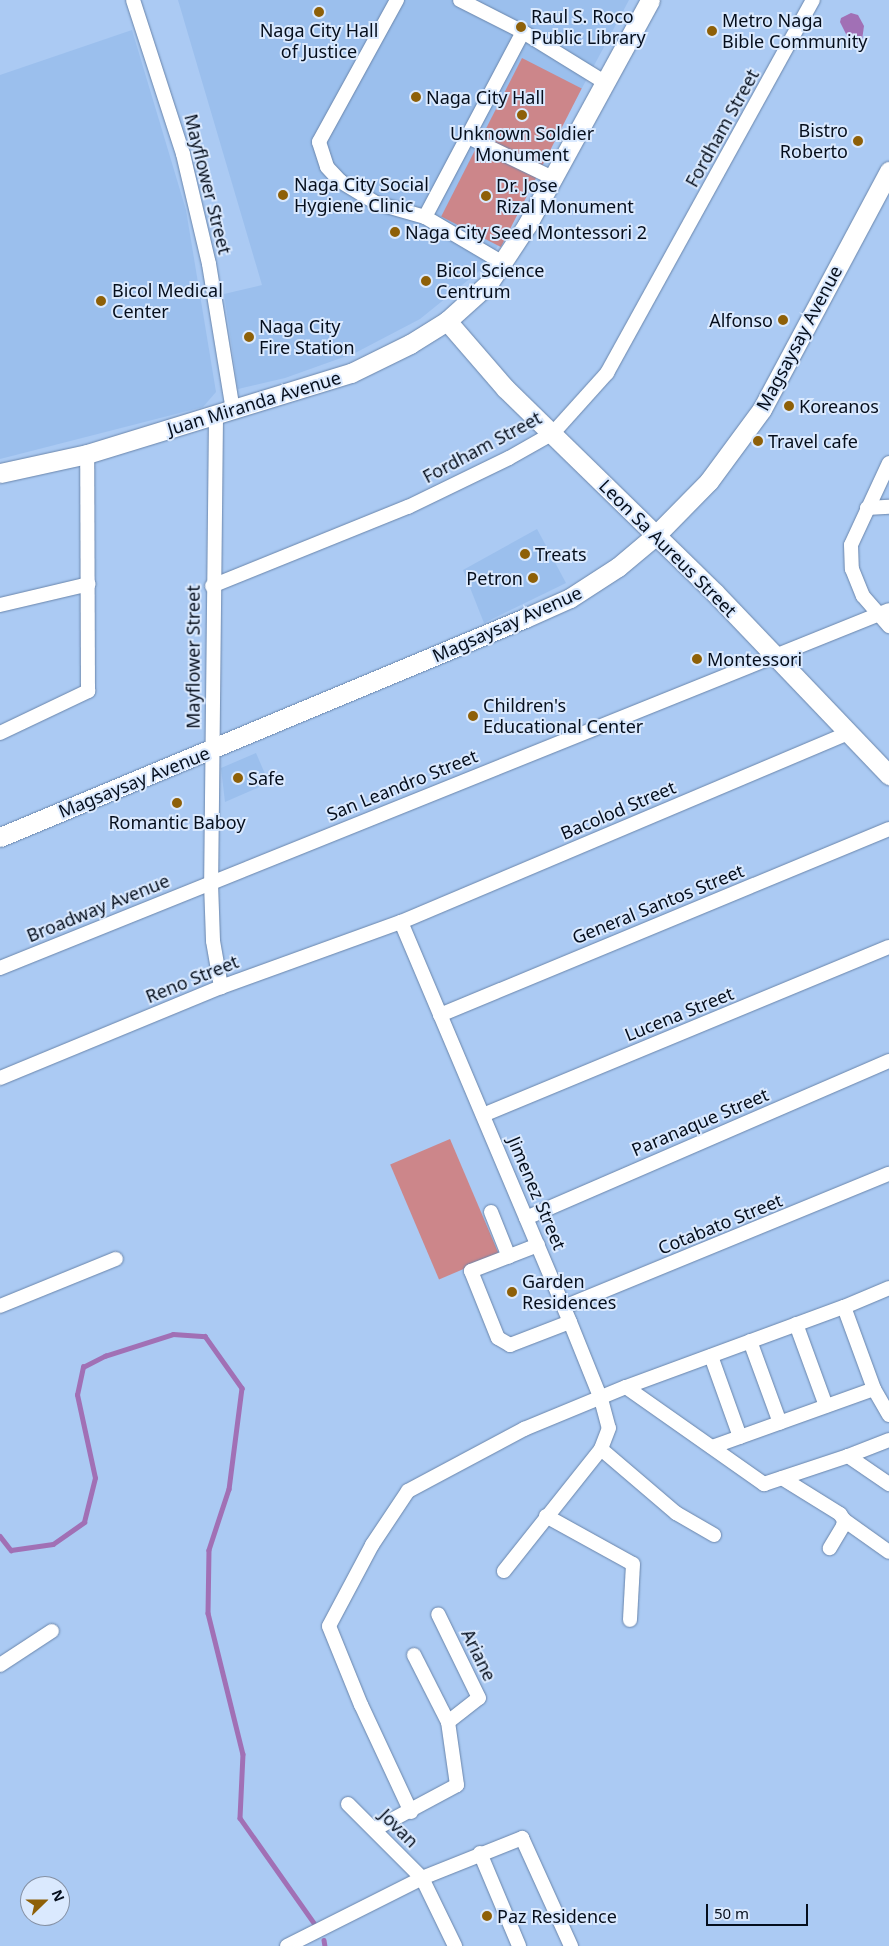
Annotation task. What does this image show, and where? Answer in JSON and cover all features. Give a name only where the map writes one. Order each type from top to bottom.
[{"type":"street","name":"Mayflower Street","points":[[133,0],[186,163],[209,264],[224,414],[212,586],[211,750],[213,941],[221,987]]},
{"type":"street","points":[[397,0],[319,142],[327,167],[340,181],[376,202],[425,217],[503,263]]},
{"type":"street","points":[[460,0],[523,32],[606,83]]},
{"type":"street","name":"Juan Miranda Avenue","points":[[0,474],[87,454],[224,414],[351,373],[410,344],[447,321],[488,284],[503,263],[555,179],[650,0]]},
{"type":"street","name":"Fordham Street","points":[[212,586],[408,507],[509,458],[553,433],[607,374],[813,0]]},
{"type":"street","points":[[425,217],[523,32]]},
{"type":"street","points":[[468,137],[555,179]]},
{"type":"street","name":"Magsaysay Avenue","points":[[0,837],[570,598],[618,567],[655,536],[709,481],[762,409],[889,171]]},
{"type":"street","name":"Leon Sa Aureus Street","points":[[447,321],[505,388],[553,433],[655,536],[716,592],[889,775]]},
{"type":"street","points":[[0,732],[88,691],[87,454]]},
{"type":"street","points":[[889,463],[851,545],[852,569],[863,596],[884,612],[889,626]]},
{"type":"street","points":[[867,508],[889,507]]},
{"type":"street","points":[[0,605],[89,584]]},
{"type":"street","points":[[774,654],[884,612]]},
{"type":"street","name":"San Leandro Street","points":[[211,883],[774,654]]},
{"type":"street","name":"Bacolod Street","points":[[401,922],[848,733]]},
{"type":"street","name":"General Santos Street","points":[[440,1014],[889,829]]},
{"type":"street","name":"Broadway Avenue","points":[[0,968],[211,883]]},
{"type":"street","name":"Reno Street","points":[[0,1078],[221,987],[401,922]]},
{"type":"street","name":"Jimenez Street","points":[[401,922],[564,1307],[601,1399],[609,1428],[601,1449],[546,1516],[504,1572]]},
{"type":"street","name":"Lucena Street","points":[[483,1115],[889,947]]},
{"type":"street","name":"Paranaque Street","points":[[526,1218],[889,1061]]},
{"type":"street","name":"Cotabato Street","points":[[564,1307],[889,1174]]},
{"type":"street","points":[[491,1212],[509,1256]]},
{"type":"street","points":[[538,1245],[471,1271],[498,1338],[510,1345],[570,1322]]},
{"type":"street","points":[[0,1306],[116,1259]]},
{"type":"street","points":[[411,1812],[361,1705],[329,1626],[372,1545],[408,1492],[524,1430],[626,1387],[844,1307],[889,1288]]},
{"type":"street","points":[[844,1307],[874,1389],[889,1415]]},
{"type":"street","points":[[796,1324],[826,1406]]},
{"type":"street","points":[[750,1342],[780,1423]]},
{"type":"street","points":[[711,1356],[740,1437]]},
{"type":"street","points":[[626,1387],[764,1484],[889,1440]]},
{"type":"street","points":[[712,1447],[874,1389]]},
{"type":"street","points":[[601,1449],[676,1513],[714,1535]]},
{"type":"street","points":[[848,1456],[889,1484]]},
{"type":"street","points":[[782,1478],[840,1514],[844,1520],[889,1552]]},
{"type":"street","points":[[546,1516],[634,1564],[630,1620]]},
{"type":"street","points":[[830,1548],[844,1520]]},
{"type":"street","name":"Ariane","points":[[438,1614],[479,1698],[448,1722]]},
{"type":"street","points":[[0,1665],[52,1632]]},
{"type":"street","points":[[375,1829],[411,1812],[457,1785],[448,1722],[414,1655]]},
{"type":"street","name":"Jovan","points":[[348,1804],[422,1878],[455,1946]]},
{"type":"street","points":[[287,1946],[422,1878],[480,1853],[522,1838],[571,1946]]},
{"type":"street","points":[[480,1853],[520,1946]]},
{"type":"shaded area","points":[[178,0],[629,0],[488,264],[420,319],[355,353],[285,378],[238,389],[224,294],[262,285]]},
{"type":"shaded area","points":[[851,13],[858,15],[864,26],[862,40],[852,46],[840,22],[841,18]]},
{"type":"shaded area","name":"Bicol Medical Center","points":[[132,30],[186,210],[216,392],[203,407],[0,459],[0,75]]},
{"type":"shaded area","points":[[522,58],[582,88],[501,247],[441,217]]},
{"type":"shaded area","points":[[537,529],[566,583],[484,623],[463,570]]},
{"type":"shaded area","points":[[256,753],[269,783],[225,802],[221,768]]},
{"type":"shaded area","points":[[450,1139],[499,1254],[439,1279],[390,1164]]},
{"type":"waterway","points":[[0,1536],[11,1550],[53,1544],[84,1522],[95,1478],[77,1395],[83,1367],[105,1356],[173,1334],[205,1336],[242,1388],[229,1489],[209,1550],[208,1613],[243,1754],[240,1818],[314,1923]]},
{"type":"waterway","points":[[324,1940],[325,1946]]},
{"type":"place","name":"Naga City Hall of Justice","points":[[319,12]]},
{"type":"place","name":"Raul S. Roco Public Library","points":[[521,27]]},
{"type":"place","name":"Metro Naga Bible Community","points":[[712,31]]},
{"type":"place","name":"Naga City Hall","points":[[416,97]]},
{"type":"place","name":"Unknown Soldier Monument","points":[[522,115]]},
{"type":"place","name":"Bistro Roberto","points":[[858,141]]},
{"type":"place","name":"Naga City Social Hygiene Clinic","points":[[283,195]]},
{"type":"place","name":"Dr. Jose Rizal Monument","points":[[486,196]]},
{"type":"place","name":"Naga City Seed Montessori 2","points":[[395,232]]},
{"type":"place","name":"Bicol Science Centrum","points":[[426,281]]},
{"type":"place","name":"Bicol Medical Center","points":[[101,301]]},
{"type":"place","name":"Alfonso","points":[[783,320]]},
{"type":"place","name":"Naga City Fire Station","points":[[249,337]]},
{"type":"place","name":"Koreanos","points":[[789,406]]},
{"type":"place","name":"Travel cafe","points":[[758,441]]},
{"type":"place","name":"Treats","points":[[525,554]]},
{"type":"place","name":"Petron","points":[[533,578]]},
{"type":"place","name":"Montessori","points":[[697,659]]},
{"type":"place","name":"Children's Educational Center","points":[[473,716]]},
{"type":"place","name":"Safe","points":[[238,778]]},
{"type":"place","name":"Romantic Baboy","points":[[177,803]]},
{"type":"place","name":"Garden Residences","points":[[512,1292]]},
{"type":"place","name":"Paz Residence","points":[[487,1916]]}]
